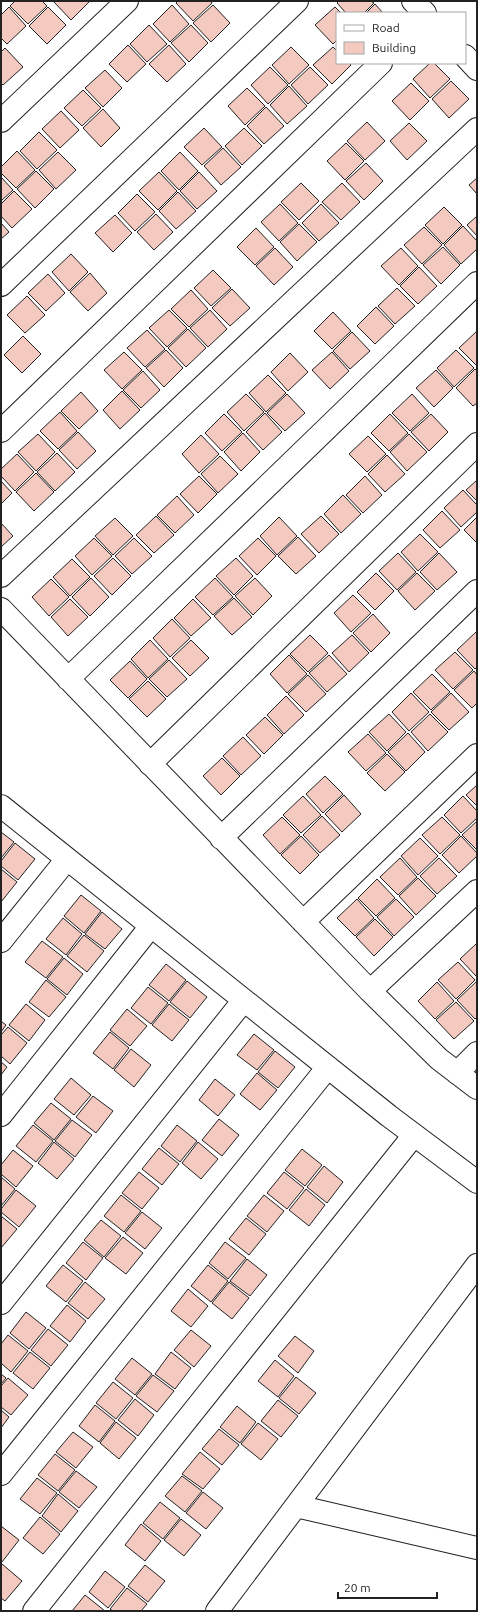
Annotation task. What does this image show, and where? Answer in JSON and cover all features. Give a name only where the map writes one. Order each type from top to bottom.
[{"type":"street","points":[[1,121],[127,1]]},
{"type":"street","points":[[1,285],[297,1]]},
{"type":"street","points":[[414,1],[424,12]]},
{"type":"street","points":[[466,57],[477,69]]},
{"type":"street","points":[[1,431],[380,64]]},
{"type":"street","points":[[1,576],[477,129]]},
{"type":"street","points":[[68,679],[477,283]]},
{"type":"street","points":[[150,764],[477,444]]},
{"type":"street","points":[[222,838],[477,591]]},
{"type":"street","points":[[1,609],[370,991],[439,1059],[477,1088]]},
{"type":"street","points":[[303,922],[477,755]]},
{"type":"street","points":[[1,806],[414,1135],[477,1182]]},
{"type":"street","points":[[1,941],[67,859]]},
{"type":"street","points":[[370,991],[477,891]]},
{"type":"street","points":[[1,1115],[151,926]]},
{"type":"street","points":[[1,1303],[244,1000]]},
{"type":"street","points":[[457,1073],[477,1053]]},
{"type":"street","points":[[1,1474],[328,1067]]},
{"type":"street","points":[[34,1611],[414,1135]]},
{"type":"street","points":[[217,1611],[477,1265]]},
{"type":"street","points":[[296,1506],[477,1548]]},
{"type":"building","points":[[15,1],[42,1],[47,6],[28,24],[10,6]]},
{"type":"building","points":[[53,1],[90,1],[71,20]]},
{"type":"building","points":[[178,1],[211,1],[212,3],[193,21],[176,3]]},
{"type":"building","points":[[339,1],[371,1],[374,3],[365,12],[345,12],[337,3]]},
{"type":"building","points":[[375,4],[382,12],[367,12]]},
{"type":"building","points":[[172,5],[189,24],[170,42],[153,24]]},
{"type":"building","points":[[213,5],[230,23],[211,42],[193,23]]},
{"type":"building","points":[[9,7],[26,26],[7,44],[1,38],[1,15]]},
{"type":"building","points":[[48,7],[66,25],[47,44],[29,26]]},
{"type":"building","points":[[335,7],[340,12],[336,12],[336,41],[333,44],[315,25]]},
{"type":"building","points":[[149,25],[167,44],[147,62],[130,44]]},
{"type":"building","points":[[191,25],[208,43],[189,62],[171,43]]},
{"type":"building","points":[[128,45],[146,64],[127,82],[109,64]]},
{"type":"building","points":[[169,45],[186,64],[167,82],[149,64]]},
{"type":"building","points":[[291,47],[309,65],[289,84],[272,65]]},
{"type":"building","points":[[333,47],[336,50],[336,64],[351,65],[332,84],[313,65]]},
{"type":"building","points":[[5,48],[23,67],[3,85],[1,83],[1,52]]},
{"type":"building","points":[[429,64],[435,64],[450,79],[430,98],[413,79]]},
{"type":"building","points":[[270,67],[288,85],[268,104],[251,85]]},
{"type":"building","points":[[310,67],[328,85],[308,104],[291,85]]},
{"type":"building","points":[[105,70],[122,88],[103,107],[85,88]]},
{"type":"building","points":[[451,81],[469,99],[449,118],[432,99]]},
{"type":"building","points":[[411,83],[429,101],[410,120],[392,101]]},
{"type":"building","points":[[289,86],[307,106],[287,124],[270,105]]},
{"type":"building","points":[[247,88],[265,106],[245,125],[228,106]]},
{"type":"building","points":[[83,90],[101,108],[82,126],[64,108]]},
{"type":"building","points":[[266,107],[284,126],[264,144],[247,126]]},
{"type":"building","points":[[103,109],[120,128],[101,147],[83,128]]},
{"type":"building","points":[[61,111],[79,130],[60,148],[42,129]]},
{"type":"building","points":[[367,122],[385,141],[365,160],[347,141]]},
{"type":"building","points":[[409,123],[427,141],[407,160],[390,141]]},
{"type":"building","points":[[204,128],[222,147],[202,165],[184,147]]},
{"type":"building","points":[[244,128],[262,146],[242,165],[225,146]]},
{"type":"building","points":[[39,132],[57,150],[37,169],[20,151]]},
{"type":"building","points":[[346,143],[364,161],[345,180],[327,161]]},
{"type":"building","points":[[223,148],[241,167],[221,185],[204,166]]},
{"type":"building","points":[[17,151],[35,170],[16,188],[1,173],[1,167]]},
{"type":"building","points":[[58,152],[76,170],[56,189],[39,170]]},
{"type":"building","points":[[180,152],[198,171],[179,190],[161,171]]},
{"type":"building","points":[[366,163],[383,181],[364,200],[346,181]]},
{"type":"building","points":[[36,171],[54,189],[35,208],[17,189]]},
{"type":"building","points":[[159,172],[177,191],[158,210],[139,191]]},
{"type":"building","points":[[199,172],[217,191],[197,209],[180,191]]},
{"type":"building","points":[[1,177],[13,190],[1,201]]},
{"type":"building","points":[[477,178],[477,194],[469,185]]},
{"type":"building","points":[[301,183],[319,201],[299,220],[281,202]]},
{"type":"building","points":[[342,183],[360,202],[341,220],[322,202]]},
{"type":"building","points":[[14,191],[32,209],[12,228],[1,216],[1,204]]},
{"type":"building","points":[[178,192],[196,211],[176,229],[159,211]]},
{"type":"building","points":[[137,194],[155,212],[135,231],[118,213]]},
{"type":"building","points":[[280,204],[298,223],[279,241],[261,222]]},
{"type":"building","points":[[321,204],[339,223],[319,241],[302,223]]},
{"type":"building","points":[[444,207],[462,225],[443,244],[425,225]]},
{"type":"building","points":[[156,214],[173,232],[154,250],[137,232]]},
{"type":"building","points":[[115,215],[132,233],[113,252],[95,233]]},
{"type":"building","points":[[477,216],[477,236],[467,225]]},
{"type":"building","points":[[1,223],[9,232],[1,239]]},
{"type":"building","points":[[299,224],[317,242],[297,261],[280,242]]},
{"type":"building","points":[[463,226],[477,241],[477,249],[461,264],[444,245]]},
{"type":"building","points":[[424,227],[442,245],[422,264],[404,245]]},
{"type":"building","points":[[256,228],[274,247],[255,265],[237,247]]},
{"type":"building","points":[[443,247],[460,265],[441,284],[423,265]]},
{"type":"building","points":[[275,248],[293,267],[274,285],[256,266]]},
{"type":"building","points":[[401,248],[418,266],[399,285],[381,266]]},
{"type":"building","points":[[71,254],[88,272],[69,291],[52,272]]},
{"type":"building","points":[[419,267],[437,286],[418,304],[400,286]]},
{"type":"building","points":[[213,270],[231,288],[211,306],[194,288]]},
{"type":"building","points":[[90,273],[107,293],[88,311],[70,292]]},
{"type":"building","points":[[48,274],[65,293],[46,311],[28,293]]},
{"type":"building","points":[[397,288],[415,306],[395,324],[378,306]]},
{"type":"building","points":[[232,289],[250,308],[230,326],[212,308]]},
{"type":"building","points":[[191,290],[208,309],[189,327],[171,309]]},
{"type":"building","points":[[27,296],[45,315],[25,333],[7,315]]},
{"type":"building","points":[[376,307],[394,326],[375,344],[357,326]]},
{"type":"building","points":[[169,310],[187,328],[167,347],[149,328]]},
{"type":"building","points":[[210,310],[227,329],[208,347],[190,328]]},
{"type":"building","points":[[333,312],[351,331],[332,349],[314,331]]},
{"type":"building","points":[[188,329],[206,348],[186,367],[168,348]]},
{"type":"building","points":[[147,330],[165,349],[145,367],[127,348]]},
{"type":"building","points":[[477,331],[477,366],[459,348]]},
{"type":"building","points":[[352,332],[370,351],[350,369],[333,351]]},
{"type":"building","points":[[23,336],[41,354],[22,373],[4,355]]},
{"type":"building","points":[[166,350],[183,368],[164,387],[146,368]]},
{"type":"building","points":[[456,350],[474,368],[454,387],[437,368]]},
{"type":"building","points":[[124,352],[142,370],[122,389],[104,370]]},
{"type":"building","points":[[332,352],[349,371],[330,389],[312,370]]},
{"type":"building","points":[[290,353],[308,372],[288,391],[271,372]]},
{"type":"building","points":[[475,369],[477,371],[477,403],[473,406],[456,388]]},
{"type":"building","points":[[436,370],[453,388],[434,407],[416,388]]},
{"type":"building","points":[[143,371],[160,390],[141,408],[123,390]]},
{"type":"building","points":[[268,375],[286,393],[266,412],[249,393]]},
{"type":"building","points":[[122,391],[140,410],[120,429],[103,410]]},
{"type":"building","points":[[81,392],[98,411],[79,429],[61,411]]},
{"type":"building","points":[[246,394],[264,412],[244,431],[227,412]]},
{"type":"building","points":[[287,394],[305,413],[285,431],[267,413]]},
{"type":"building","points":[[412,394],[429,413],[410,431],[392,413]]},
{"type":"building","points":[[60,412],[77,431],[58,449],[40,431]]},
{"type":"building","points":[[265,413],[282,432],[263,450],[246,432]]},
{"type":"building","points":[[224,414],[242,432],[222,451],[205,433]]},
{"type":"building","points":[[390,414],[408,433],[389,451],[371,433]]},
{"type":"building","points":[[431,414],[448,432],[429,451],[411,432]]},
{"type":"building","points":[[78,432],[96,451],[77,469],[59,450]]},
{"type":"building","points":[[243,433],[260,452],[241,471],[224,452]]},
{"type":"building","points":[[38,434],[55,452],[36,471],[18,452]]},
{"type":"building","points":[[409,434],[427,452],[407,471],[390,452]]},
{"type":"building","points":[[201,435],[219,454],[199,473],[182,454]]},
{"type":"building","points":[[368,436],[386,454],[367,472],[349,454]]},
{"type":"building","points":[[57,453],[75,472],[55,491],[37,472]]},
{"type":"building","points":[[17,454],[34,472],[15,491],[1,476],[1,469]]},
{"type":"building","points":[[387,455],[405,474],[385,492],[368,474]]},
{"type":"building","points":[[220,456],[238,474],[218,493],[201,474]]},
{"type":"building","points":[[36,473],[54,492],[34,511],[16,492]]},
{"type":"building","points":[[199,476],[217,494],[198,513],[180,494]]},
{"type":"building","points":[[365,476],[382,495],[363,513],[346,495]]},
{"type":"building","points":[[477,480],[477,501],[466,490]]},
{"type":"building","points":[[1,481],[12,493],[1,504]]},
{"type":"building","points":[[463,490],[477,505],[477,512],[461,527],[444,508]]},
{"type":"building","points":[[343,495],[361,514],[341,533],[324,514]]},
{"type":"building","points":[[177,496],[194,515],[175,533],[157,515]]},
{"type":"building","points":[[442,511],[460,530],[440,548],[423,530]]},
{"type":"building","points":[[156,516],[174,535],[154,553],[136,535]]},
{"type":"building","points":[[321,516],[339,534],[319,553],[301,534]]},
{"type":"building","points":[[279,517],[297,536],[277,555],[260,536]]},
{"type":"building","points":[[477,517],[477,543],[464,530]]},
{"type":"building","points":[[115,518],[133,536],[113,555],[95,536]]},
{"type":"building","points":[[1,523],[13,536],[1,547]]},
{"type":"building","points":[[420,534],[438,552],[418,571],[401,552]]},
{"type":"building","points":[[298,537],[316,556],[296,574],[278,556]]},
{"type":"building","points":[[94,538],[112,556],[92,575],[75,556]]},
{"type":"building","points":[[134,538],[152,556],[132,574],[115,556]]},
{"type":"building","points":[[258,538],[276,556],[257,575],[239,556]]},
{"type":"building","points":[[398,553],[416,572],[397,590],[379,571]]},
{"type":"building","points":[[439,553],[457,572],[437,590],[420,572]]},
{"type":"building","points":[[113,558],[131,576],[112,595],[94,576]]},
{"type":"building","points":[[236,558],[253,576],[234,595],[216,576]]},
{"type":"building","points":[[72,559],[90,577],[70,596],[53,577]]},
{"type":"building","points":[[376,573],[394,591],[375,610],[357,592]]},
{"type":"building","points":[[417,573],[435,591],[415,610],[398,591]]},
{"type":"building","points":[[91,578],[109,597],[90,616],[72,597]]},
{"type":"building","points":[[215,578],[233,597],[213,615],[195,597]]},
{"type":"building","points":[[255,578],[272,596],[253,615],[235,596]]},
{"type":"building","points":[[51,579],[69,597],[49,616],[32,597]]},
{"type":"building","points":[[353,595],[371,613],[351,632],[334,613]]},
{"type":"building","points":[[234,598],[252,617],[232,635],[214,616]]},
{"type":"building","points":[[70,599],[88,617],[68,636],[51,617]]},
{"type":"building","points":[[193,599],[211,618],[191,636],[174,618]]},
{"type":"building","points":[[373,614],[390,633],[371,652],[353,633]]},
{"type":"building","points":[[172,619],[190,638],[170,657],[153,638]]},
{"type":"building","points":[[477,631],[477,667],[475,669],[457,650]]},
{"type":"building","points":[[310,635],[328,653],[308,672],[290,654]]},
{"type":"building","points":[[352,635],[369,653],[349,672],[332,653]]},
{"type":"building","points":[[150,640],[168,659],[148,678],[131,659]]},
{"type":"building","points":[[191,640],[209,658],[190,676],[172,658]]},
{"type":"building","points":[[455,652],[473,670],[453,689],[435,670]]},
{"type":"building","points":[[289,655],[307,674],[287,693],[270,674]]},
{"type":"building","points":[[329,655],[347,674],[327,692],[309,673]]},
{"type":"building","points":[[169,660],[187,679],[167,697],[149,679]]},
{"type":"building","points":[[130,661],[147,679],[128,698],[110,680]]},
{"type":"building","points":[[474,671],[477,675],[477,703],[472,708],[454,690]]},
{"type":"building","points":[[432,674],[450,692],[431,710],[413,692]]},
{"type":"building","points":[[308,675],[326,694],[306,712],[288,694]]},
{"type":"building","points":[[148,681],[166,699],[147,717],[129,699]]},
{"type":"building","points":[[411,693],[429,712],[409,731],[392,712]]},
{"type":"building","points":[[451,693],[469,712],[449,730],[431,712]]},
{"type":"building","points":[[286,696],[304,715],[284,734],[267,715]]},
{"type":"building","points":[[389,714],[406,732],[387,751],[369,732]]},
{"type":"building","points":[[430,714],[448,732],[428,751],[411,732]]},
{"type":"building","points":[[265,717],[283,735],[264,754],[246,735]]},
{"type":"building","points":[[408,733],[425,752],[406,771],[388,752]]},
{"type":"building","points":[[368,734],[386,753],[366,771],[348,752]]},
{"type":"building","points":[[243,737],[261,756],[241,775],[223,756]]},
{"type":"building","points":[[387,754],[405,772],[385,791],[367,773]]},
{"type":"building","points":[[222,758],[240,776],[221,795],[203,776]]},
{"type":"building","points":[[325,776],[343,794],[323,813],[306,794]]},
{"type":"building","points":[[477,785],[477,806],[466,795]]},
{"type":"building","points":[[344,795],[361,814],[342,832],[325,814]]},
{"type":"building","points":[[303,796],[321,815],[301,833],[283,815]]},
{"type":"building","points":[[463,796],[477,811],[477,818],[461,833],[444,815]]},
{"type":"building","points":[[322,816],[340,835],[320,853],[303,835]]},
{"type":"building","points":[[282,817],[300,835],[280,854],[263,835]]},
{"type":"building","points":[[442,817],[460,835],[440,854],[422,835]]},
{"type":"building","points":[[477,821],[477,850],[462,835]]},
{"type":"building","points":[[1,832],[14,842],[1,858]]},
{"type":"building","points":[[301,836],[319,855],[300,874],[281,855]]},
{"type":"building","points":[[461,836],[477,853],[477,856],[459,873],[442,855]]},
{"type":"building","points":[[420,838],[438,856],[418,875],[401,856]]},
{"type":"building","points":[[15,843],[35,859],[18,880],[1,866],[1,861]]},
{"type":"building","points":[[400,858],[417,877],[398,895],[380,877]]},
{"type":"building","points":[[439,858],[457,876],[437,894],[420,876]]},
{"type":"building","points":[[1,869],[17,882],[1,902]]},
{"type":"building","points":[[418,878],[436,896],[416,915],[399,896]]},
{"type":"building","points":[[377,879],[395,898],[376,916],[358,898]]},
{"type":"building","points":[[81,895],[101,911],[84,933],[64,916]]},
{"type":"building","points":[[357,899],[374,918],[355,936],[337,918]]},
{"type":"building","points":[[396,899],[414,917],[394,936],[377,917]]},
{"type":"building","points":[[102,912],[122,929],[105,949],[85,934]]},
{"type":"building","points":[[63,918],[82,934],[66,955],[46,939]]},
{"type":"building","points":[[375,919],[393,937],[374,956],[356,937]]},
{"type":"building","points":[[84,935],[104,951],[87,972],[67,956]]},
{"type":"building","points":[[42,941],[63,957],[46,978],[25,962]]},
{"type":"building","points":[[477,943],[477,977],[460,959]]},
{"type":"building","points":[[64,958],[83,974],[67,995],[47,979]]},
{"type":"building","points":[[458,962],[475,980],[456,999],[438,980]]},
{"type":"building","points":[[166,964],[186,980],[169,1001],[149,985]]},
{"type":"building","points":[[46,980],[66,997],[49,1017],[29,1002]]},
{"type":"building","points":[[187,981],[207,997],[190,1018],[170,1002]]},
{"type":"building","points":[[477,981],[477,1017],[475,1019],[457,1000]]},
{"type":"building","points":[[437,982],[454,1001],[435,1019],[418,1001]]},
{"type":"building","points":[[148,987],[168,1003],[151,1024],[131,1008]]},
{"type":"building","points":[[456,1002],[474,1021],[454,1039],[436,1020]]},
{"type":"building","points":[[26,1004],[45,1020],[29,1041],[9,1025]]},
{"type":"building","points":[[169,1004],[189,1020],[172,1041],[152,1025]]},
{"type":"building","points":[[127,1009],[147,1026],[130,1046],[110,1030]]},
{"type":"building","points":[[1,1021],[6,1025],[1,1032]]},
{"type":"building","points":[[8,1027],[27,1043],[10,1064],[1,1056],[1,1035]]},
{"type":"building","points":[[110,1032],[129,1048],[113,1069],[93,1053]]},
{"type":"building","points":[[254,1034],[274,1050],[257,1070],[237,1055]]},
{"type":"building","points":[[131,1049],[151,1065],[134,1087],[114,1070]]},
{"type":"building","points":[[275,1051],[295,1067],[278,1088],[258,1072]]},
{"type":"building","points":[[1,1062],[7,1067],[1,1075]]},
{"type":"building","points":[[257,1073],[277,1090],[260,1110],[240,1094]]},
{"type":"building","points":[[71,1078],[91,1095],[74,1115],[54,1099]]},
{"type":"building","points":[[215,1079],[235,1095],[218,1116],[199,1100]]},
{"type":"building","points":[[93,1096],[113,1111],[96,1133],[76,1117]]},
{"type":"building","points":[[51,1103],[71,1119],[54,1140],[34,1123]]},
{"type":"building","points":[[219,1119],[239,1135],[222,1156],[202,1140]]},
{"type":"building","points":[[72,1120],[92,1135],[75,1157],[55,1141]]},
{"type":"building","points":[[33,1125],[53,1141],[36,1162],[16,1146]]},
{"type":"building","points":[[177,1125],[197,1141],[180,1162],[161,1146]]},
{"type":"building","points":[[54,1142],[74,1159],[57,1179],[38,1163]]},
{"type":"building","points":[[198,1142],[218,1159],[201,1179],[182,1163]]},
{"type":"building","points":[[159,1148],[179,1164],[162,1185],[142,1169]]},
{"type":"building","points":[[302,1149],[322,1165],[305,1186],[285,1170]]},
{"type":"building","points":[[13,1150],[33,1166],[16,1187],[1,1174],[1,1165]]},
{"type":"building","points":[[324,1166],[343,1182],[327,1203],[307,1187]]},
{"type":"building","points":[[139,1172],[159,1188],[142,1209],[122,1193]]},
{"type":"building","points":[[284,1172],[304,1188],[287,1209],[267,1193]]},
{"type":"building","points":[[1,1177],[15,1189],[1,1206]]},
{"type":"building","points":[[306,1189],[325,1205],[309,1226],[289,1210]]},
{"type":"building","points":[[16,1190],[36,1206],[19,1227],[1,1212],[1,1209]]},
{"type":"building","points":[[121,1195],[141,1211],[124,1232],[104,1216]]},
{"type":"building","points":[[264,1195],[284,1211],[267,1232],[247,1216]]},
{"type":"building","points":[[142,1212],[162,1228],[145,1249],[125,1233]]},
{"type":"building","points":[[1,1216],[17,1229],[1,1248]]},
{"type":"building","points":[[246,1218],[266,1234],[249,1255],[229,1239]]},
{"type":"building","points":[[101,1220],[121,1236],[104,1257],[84,1240]]},
{"type":"building","points":[[123,1237],[143,1253],[126,1274],[105,1258]]},
{"type":"building","points":[[83,1242],[103,1258],[86,1280],[66,1263]]},
{"type":"building","points":[[225,1242],[246,1258],[228,1279],[209,1263]]},
{"type":"building","points":[[247,1259],[267,1275],[250,1296],[230,1281]]},
{"type":"building","points":[[63,1265],[83,1281],[66,1302],[46,1286]]},
{"type":"building","points":[[208,1265],[228,1281],[211,1302],[191,1286]]},
{"type":"building","points":[[85,1282],[105,1299],[88,1319],[68,1303]]},
{"type":"building","points":[[229,1282],[249,1298],[232,1319],[212,1303]]},
{"type":"building","points":[[188,1289],[208,1306],[191,1327],[171,1311]]},
{"type":"building","points":[[67,1305],[86,1321],[70,1342],[50,1326]]},
{"type":"building","points":[[26,1312],[46,1328],[29,1349],[10,1333]]},
{"type":"building","points":[[48,1329],[68,1345],[51,1366],[31,1350]]},
{"type":"building","points":[[191,1330],[211,1346],[194,1367],[174,1350]]},
{"type":"building","points":[[8,1335],[28,1351],[11,1372],[1,1363],[1,1344]]},
{"type":"building","points":[[295,1336],[314,1351],[298,1373],[278,1356]]},
{"type":"building","points":[[30,1352],[50,1368],[33,1389],[13,1373]]},
{"type":"building","points":[[171,1352],[191,1368],[175,1389],[155,1374]]},
{"type":"building","points":[[132,1358],[152,1374],[135,1395],[115,1379]]},
{"type":"building","points":[[275,1360],[294,1376],[278,1397],[258,1381]]},
{"type":"building","points":[[1,1374],[6,1378],[1,1384]]},
{"type":"building","points":[[153,1375],[174,1391],[157,1412],[136,1396]]},
{"type":"building","points":[[296,1377],[316,1393],[299,1414],[279,1398]]},
{"type":"building","points":[[8,1378],[28,1395],[11,1415],[1,1407],[1,1386]]},
{"type":"building","points":[[113,1382],[133,1398],[116,1419],[96,1403]]},
{"type":"building","points":[[135,1399],[154,1415],[138,1436],[118,1420]]},
{"type":"building","points":[[278,1400],[298,1416],[281,1437],[261,1421]]},
{"type":"building","points":[[95,1405],[115,1421],[99,1442],[79,1426]]},
{"type":"building","points":[[237,1406],[256,1422],[240,1443],[220,1427]]},
{"type":"building","points":[[1,1410],[9,1417],[1,1428]]},
{"type":"building","points":[[116,1422],[136,1438],[119,1459],[100,1443]]},
{"type":"building","points":[[258,1423],[278,1439],[261,1460],[241,1444]]},
{"type":"building","points":[[219,1429],[239,1445],[222,1465],[202,1449]]},
{"type":"building","points":[[73,1432],[93,1447],[76,1468],[56,1452]]},
{"type":"building","points":[[200,1452],[220,1469],[203,1489],[182,1474]]},
{"type":"building","points":[[55,1454],[75,1470],[58,1491],[38,1475]]},
{"type":"building","points":[[76,1471],[97,1487],[79,1508],[59,1492]]},
{"type":"building","points":[[182,1476],[202,1491],[185,1512],[165,1496]]},
{"type":"building","points":[[37,1478],[57,1493],[40,1514],[20,1499]]},
{"type":"building","points":[[203,1492],[223,1508],[206,1529],[186,1513]]},
{"type":"building","points":[[58,1494],[78,1511],[61,1532],[42,1516]]},
{"type":"building","points":[[160,1502],[180,1518],[163,1539],[143,1523]]},
{"type":"building","points":[[40,1517],[60,1534],[43,1554],[23,1538]]},
{"type":"building","points":[[181,1519],[201,1535],[184,1556],[164,1540]]},
{"type":"building","points":[[141,1524],[161,1541],[145,1561],[125,1545]]},
{"type":"building","points":[[1,1526],[19,1540],[2,1562],[1,1561]]},
{"type":"building","points":[[2,1564],[22,1581],[5,1601],[1,1598]]},
{"type":"building","points":[[145,1565],[165,1581],[148,1602],[128,1586]]},
{"type":"building","points":[[105,1571],[125,1587],[108,1608],[89,1592]]},
{"type":"building","points":[[127,1588],[147,1604],[141,1611],[113,1611],[110,1609]]},
{"type":"building","points":[[85,1595],[105,1611],[72,1611]]}]
